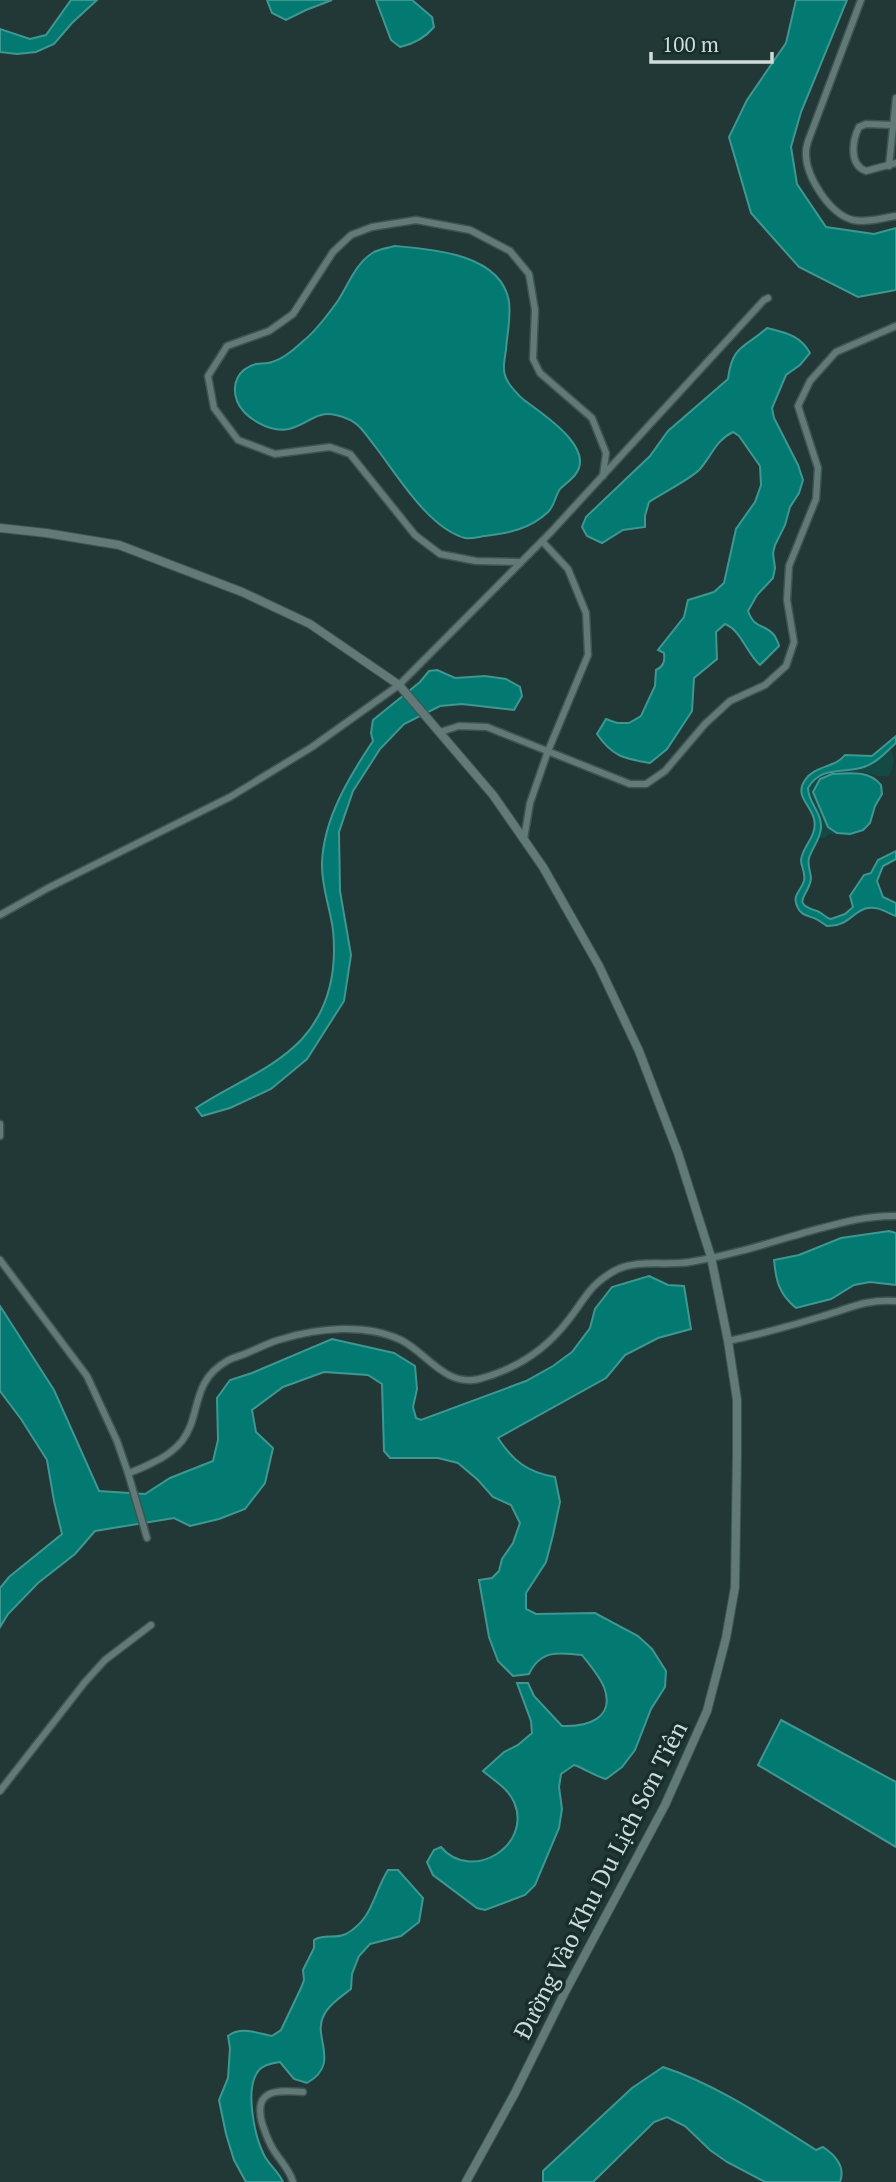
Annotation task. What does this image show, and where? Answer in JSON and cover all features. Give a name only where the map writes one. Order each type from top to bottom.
[{"type":"street","points":[[861,0],[810,136],[807,163],[822,196],[845,216],[866,221],[896,216]]},
{"type":"street","points":[[892,125],[866,124],[859,127],[856,135],[856,166],[866,171],[892,164],[892,125],[896,98]]},
{"type":"street","points":[[520,562],[475,561],[440,554],[415,535],[350,454],[330,447],[275,454],[238,440],[214,408],[208,376],[227,345],[269,331],[293,314],[333,252],[351,235],[372,227],[416,220],[470,230],[510,251],[529,274],[536,310],[533,359],[540,373],[592,418],[606,453],[603,476]]},
{"type":"street","points":[[0,915],[48,888],[230,797],[312,747],[399,685],[542,541],[768,298]]},
{"type":"street","points":[[440,732],[459,726],[487,727],[629,784],[646,785],[665,771],[705,724],[730,702],[765,685],[786,666],[794,642],[787,600],[789,566],[816,499],[818,468],[798,407],[810,381],[836,352],[896,326]]},
{"type":"street","name":"Đường Vào Khu Du Lịch Sơn Tiên","points":[[0,528],[118,545],[242,592],[310,624],[399,685],[494,795],[543,867],[583,937],[639,1051],[678,1153],[711,1257],[737,1400],[735,1587],[726,1638],[707,1711],[665,1805],[466,2182]]},
{"type":"street","points":[[524,839],[530,803],[548,751],[588,655],[586,613],[568,569],[542,541]]},
{"type":"street","points":[[0,1124],[0,1136]]},
{"type":"street","points":[[128,1473],[158,1460],[183,1440],[203,1384],[219,1367],[228,1360],[281,1339],[354,1329],[383,1333],[404,1341],[448,1376],[475,1380],[505,1370],[540,1351],[566,1323],[589,1289],[618,1269],[652,1262],[687,1262],[848,1220],[896,1216]]},
{"type":"street","points":[[0,1260],[87,1377],[117,1441],[147,1538]]},
{"type":"street","points":[[728,1341],[815,1319],[855,1304],[896,1300]]},
{"type":"street","points":[[0,1791],[105,1660],[151,1625]]},
{"type":"street","points":[[293,2182],[288,2167],[266,2137],[260,2108],[265,2096],[273,2092],[303,2092]]},
{"type":"green space","points":[[890,749],[894,763],[888,776],[859,771],[838,774],[814,796],[832,828],[845,833],[855,833],[855,836],[830,834],[819,838],[820,816],[809,797],[810,784],[827,772],[857,769],[871,764]]},
{"type":"water","points":[[71,0],[97,0],[54,44],[36,52],[0,52],[0,29],[30,39],[46,35]]},
{"type":"water","points":[[267,0],[332,0],[286,20],[272,13]]},
{"type":"water","points":[[376,0],[412,0],[432,17],[434,27],[418,40],[400,47],[391,40]]},
{"type":"water","points":[[796,0],[847,0],[801,112],[791,147],[797,184],[826,227],[874,234],[896,228],[896,290],[858,297],[799,267],[751,213],[729,137],[747,100],[786,43]]},
{"type":"water","points":[[395,246],[427,249],[463,257],[493,273],[504,286],[509,302],[505,376],[520,397],[564,432],[579,454],[580,465],[575,475],[560,489],[548,512],[526,526],[472,538],[451,532],[426,512],[366,434],[352,421],[329,414],[316,416],[289,429],[274,429],[258,423],[245,413],[237,401],[235,389],[240,373],[256,364],[276,361],[295,348],[312,334],[325,318],[362,262],[374,252]]},
{"type":"water","points":[[767,328],[797,338],[810,353],[786,375],[772,408],[774,418],[803,480],[775,545],[773,578],[757,595],[748,611],[757,624],[774,635],[779,646],[760,665],[735,631],[725,624],[716,632],[717,659],[694,678],[692,711],[667,749],[650,763],[626,758],[614,752],[597,734],[606,719],[629,723],[641,716],[655,686],[656,670],[664,661],[664,653],[658,650],[684,617],[688,600],[714,592],[724,583],[736,529],[755,502],[761,485],[760,466],[739,436],[733,432],[718,444],[696,473],[649,502],[645,527],[623,530],[602,543],[587,536],[582,527],[586,517],[650,456],[668,431],[728,379],[736,353]]},
{"type":"water","points":[[437,670],[455,678],[485,676],[506,679],[520,687],[522,696],[514,710],[462,704],[440,706],[404,724],[380,749],[353,791],[339,832],[340,891],[351,955],[344,1001],[307,1059],[271,1089],[230,1108],[202,1116],[196,1108],[278,1060],[302,1039],[319,1015],[329,988],[334,960],[333,930],[322,862],[327,830],[339,798],[373,741],[373,720],[420,682],[429,671]]},
{"type":"water","points":[[896,736],[896,743],[874,762],[856,769],[826,773],[813,781],[808,788],[821,828],[809,858],[811,879],[802,902],[804,905],[831,919],[845,914],[853,907],[850,896],[864,875],[871,873],[878,860],[896,851],[896,859],[883,866],[877,881],[883,897],[896,903],[896,916],[868,908],[841,924],[827,926],[801,912],[796,902],[804,878],[802,855],[815,825],[802,796],[802,786],[809,775],[845,755],[872,756]]},
{"type":"water","points":[[832,774],[865,775],[881,785],[882,794],[870,823],[863,830],[850,834],[837,833],[828,827],[813,792],[820,779]]},
{"type":"water","points":[[889,1231],[896,1233],[896,1285],[870,1282],[854,1285],[831,1299],[796,1308],[782,1292],[777,1281],[774,1260],[799,1255],[841,1238]]},
{"type":"water","points":[[649,1276],[668,1285],[684,1286],[691,1329],[658,1338],[625,1355],[606,1378],[498,1438],[509,1453],[529,1469],[555,1477],[560,1502],[546,1562],[526,1593],[526,1609],[536,1614],[595,1613],[638,1636],[652,1649],[666,1671],[665,1687],[651,1709],[635,1750],[622,1767],[606,1779],[574,1765],[561,1774],[559,1787],[562,1809],[559,1828],[535,1885],[525,1895],[485,1910],[477,1908],[433,1875],[427,1862],[434,1850],[441,1847],[454,1857],[468,1861],[482,1860],[507,1845],[515,1833],[518,1818],[514,1802],[504,1788],[483,1771],[504,1752],[532,1733],[531,1721],[517,1683],[528,1683],[534,1696],[562,1726],[589,1723],[602,1714],[607,1698],[604,1687],[582,1655],[551,1654],[539,1660],[529,1674],[513,1676],[498,1661],[489,1637],[479,1580],[492,1578],[499,1571],[520,1523],[511,1505],[493,1497],[458,1463],[438,1458],[390,1458],[384,1451],[382,1384],[368,1375],[324,1372],[283,1387],[252,1410],[256,1432],[273,1448],[265,1483],[245,1509],[190,1526],[174,1518],[95,1531],[75,1554],[38,1583],[8,1614],[0,1627],[0,1588],[9,1577],[62,1534],[47,1460],[0,1391],[0,1306],[54,1390],[99,1491],[145,1494],[170,1478],[213,1461],[218,1440],[217,1398],[230,1380],[332,1339],[394,1353],[415,1366],[417,1389],[413,1407],[416,1418],[421,1420],[526,1381],[553,1366],[572,1352],[590,1328],[595,1309],[612,1287]]},
{"type":"water","points":[[781,1720],[896,1782],[896,1847],[758,1765]]},
{"type":"water","points":[[388,1870],[398,1870],[423,1898],[419,1922],[401,1936],[370,1944],[359,1956],[352,1974],[351,1989],[332,2005],[323,2017],[321,2034],[324,2059],[317,2076],[307,2083],[294,2079],[280,2062],[260,2069],[252,2087],[254,2124],[264,2155],[283,2182],[246,2182],[234,2160],[219,2100],[228,2078],[228,2036],[244,2031],[272,2036],[281,2030],[304,1980],[303,1970],[314,1948],[314,1940],[346,1934],[355,1928],[372,1905]]},
{"type":"water","points":[[663,2067],[723,2093],[816,2150],[823,2147],[840,2166],[840,2182],[765,2182],[727,2162],[685,2126],[667,2117],[654,2122],[593,2182],[543,2182],[543,2171],[632,2088]]}]
